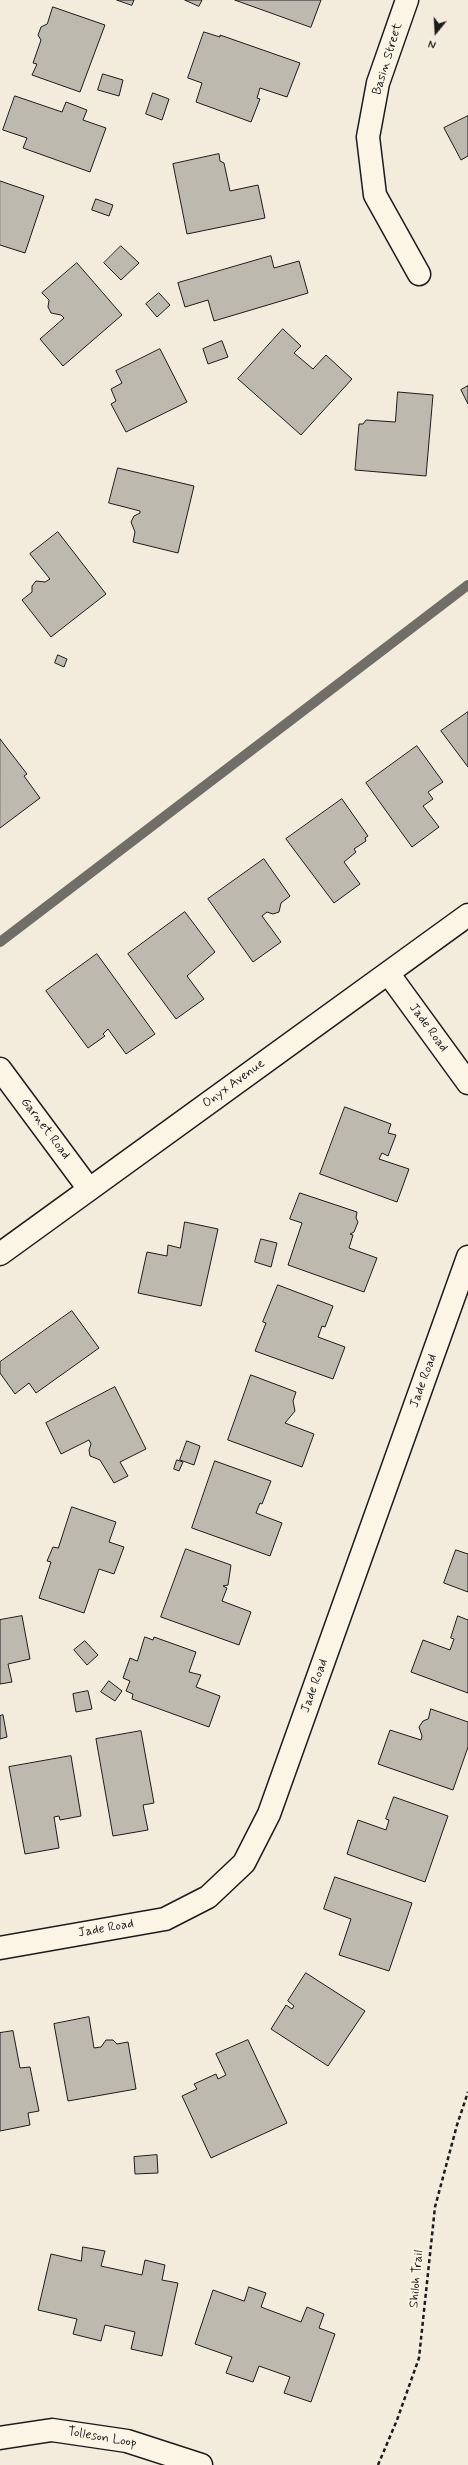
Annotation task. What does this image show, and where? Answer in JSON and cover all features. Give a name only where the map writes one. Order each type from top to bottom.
[{"type":"street","name":"Basin Street","points":[[407,0],[378,83],[368,137],[374,195],[419,274]]},
{"type":"street","name":"Onyx Avenue","points":[[0,1254],[468,915]]},
{"type":"street","name":"Jade Road","points":[[388,973],[468,1083]]},
{"type":"street","name":"Garnet Road","points":[[0,1069],[90,1189]]},
{"type":"street","name":"Jade Road","points":[[0,1948],[165,1919],[208,1897],[244,1863],[269,1814],[468,1257]]},
{"type":"street","name":"Tolleson Loop","points":[[0,2438],[52,2430],[127,2441],[201,2465]]},
{"type":"path","name":"Shiloh Trail","points":[[378,2465],[397,2420],[419,2358],[434,2207],[456,2125],[468,2092]]},
{"type":"building","points":[[117,0],[134,0],[132,5]]},
{"type":"building","points":[[185,0],[202,0],[199,6]]},
{"type":"building","points":[[235,0],[321,0],[311,27]]},
{"type":"building","points":[[53,7],[105,25],[80,92],[32,75],[37,64],[33,63],[41,40],[38,35],[41,27],[47,24]]},
{"type":"building","points":[[204,32],[220,37],[220,35],[300,63],[287,97],[260,88],[257,98],[260,99],[251,122],[196,102],[202,83],[188,78]]},
{"type":"building","points":[[103,74],[123,80],[119,96],[98,90]]},
{"type":"building","points":[[153,93],[169,99],[162,120],[146,114]]},
{"type":"building","points":[[15,96],[62,112],[66,102],[87,110],[83,120],[106,128],[90,172],[23,148],[27,138],[3,130]]},
{"type":"building","points":[[468,116],[468,156],[461,160],[444,128]]},
{"type":"building","points":[[219,154],[220,161],[224,163],[230,191],[258,185],[265,218],[187,234],[173,164]]},
{"type":"building","points":[[0,181],[44,196],[25,253],[0,245]]},
{"type":"building","points":[[96,199],[113,205],[109,216],[92,210]]},
{"type":"building","points":[[121,246],[139,263],[121,280],[104,263]]},
{"type":"building","points":[[271,256],[274,268],[299,261],[308,293],[214,321],[208,300],[185,307],[178,283]]},
{"type":"building","points":[[77,263],[122,315],[63,366],[40,339],[64,318],[61,315],[51,313],[48,307],[49,300],[42,293]]},
{"type":"building","points":[[159,293],[170,305],[157,317],[146,304]]},
{"type":"building","points":[[283,329],[301,346],[294,353],[313,369],[326,355],[352,379],[301,435],[238,379]]},
{"type":"building","points":[[222,341],[228,357],[208,364],[203,349]]},
{"type":"building","points":[[160,349],[187,402],[126,432],[111,404],[116,401],[111,389],[122,383],[116,371]]},
{"type":"building","points":[[468,386],[468,404],[461,390]]},
{"type":"building","points":[[398,392],[433,395],[426,476],[355,470],[359,424],[363,424],[366,420],[395,422]]},
{"type":"building","points":[[118,468],[194,486],[178,553],[133,542],[135,532],[131,522],[134,516],[140,513],[140,511],[109,503]]},
{"type":"building","points":[[58,532],[106,594],[51,637],[22,600],[32,592],[32,586],[36,581],[45,582],[50,579],[30,554]]},
{"type":"building","points":[[58,655],[67,659],[64,667],[55,663]]},
{"type":"building","points":[[468,712],[468,767],[441,731]]},
{"type":"building","points":[[0,739],[27,774],[24,776],[40,798],[0,828]]},
{"type":"building","points":[[417,746],[443,782],[428,792],[433,799],[423,806],[439,827],[412,847],[366,783]]},
{"type":"building","points":[[342,799],[368,836],[365,838],[366,841],[354,849],[356,852],[344,862],[360,884],[334,903],[286,839]]},
{"type":"building","points":[[264,859],[290,896],[281,903],[279,912],[273,914],[267,912],[262,916],[281,942],[253,962],[208,899]]},
{"type":"building","points":[[185,912],[215,952],[187,976],[204,999],[176,1019],[128,954]]},
{"type":"building","points":[[97,954],[155,1034],[126,1054],[108,1029],[103,1034],[105,1036],[88,1048],[46,991]]},
{"type":"building","points":[[345,1107],[391,1124],[388,1133],[396,1135],[388,1156],[382,1153],[379,1159],[409,1169],[397,1202],[320,1174]]},
{"type":"building","points":[[300,1193],[357,1212],[356,1218],[358,1222],[354,1232],[350,1234],[353,1235],[349,1248],[377,1258],[364,1292],[288,1265],[302,1223],[290,1219]]},
{"type":"building","points":[[185,1222],[218,1229],[201,1306],[138,1293],[147,1252],[167,1256],[168,1245],[180,1248]]},
{"type":"building","points":[[261,1239],[277,1243],[271,1267],[255,1262]]},
{"type":"building","points":[[278,1285],[333,1306],[325,1327],[322,1326],[318,1337],[345,1347],[333,1379],[255,1351],[266,1323],[263,1322]]},
{"type":"building","points":[[72,1311],[99,1348],[36,1393],[29,1383],[15,1394],[0,1373],[0,1362]]},
{"type":"building","points":[[251,1375],[296,1392],[293,1401],[295,1411],[285,1423],[314,1434],[302,1467],[228,1440]]},
{"type":"building","points":[[115,1387],[146,1449],[120,1462],[128,1476],[114,1483],[100,1460],[90,1456],[89,1450],[91,1444],[89,1440],[61,1454],[46,1423]]},
{"type":"building","points":[[187,1441],[200,1446],[194,1465],[180,1460]]},
{"type":"building","points":[[177,1460],[183,1462],[179,1471],[174,1469]]},
{"type":"building","points":[[215,1461],[271,1481],[262,1504],[260,1503],[256,1513],[282,1523],[270,1556],[192,1528]]},
{"type":"building","points":[[72,1507],[116,1522],[109,1542],[124,1547],[114,1574],[99,1569],[84,1613],[39,1598],[51,1562],[47,1561],[53,1547],[58,1548]]},
{"type":"building","points":[[186,1549],[231,1565],[228,1585],[223,1586],[227,1588],[222,1601],[251,1612],[239,1645],[161,1617]]},
{"type":"building","points":[[456,1550],[468,1554],[468,1592],[444,1583]]},
{"type":"building","points":[[22,1616],[30,1659],[8,1664],[12,1682],[0,1684],[0,1620]]},
{"type":"building","points":[[458,1616],[468,1620],[468,1693],[411,1672],[423,1640],[450,1650],[454,1639],[451,1638]]},
{"type":"building","points":[[145,1637],[153,1640],[154,1637],[196,1652],[189,1672],[201,1675],[196,1687],[220,1696],[209,1727],[132,1699],[133,1694],[126,1691],[130,1681],[123,1678],[130,1658],[137,1661]]},
{"type":"building","points":[[85,1641],[98,1655],[87,1665],[74,1650]]},
{"type":"building","points":[[109,1681],[122,1691],[115,1701],[101,1692]]},
{"type":"building","points":[[88,1691],[92,1709],[76,1712],[73,1694]]},
{"type":"building","points":[[431,1709],[468,1722],[468,1747],[453,1790],[378,1764],[390,1730],[421,1740],[422,1736],[419,1727],[423,1721],[428,1719]]},
{"type":"building","points":[[3,1715],[7,1737],[0,1739],[0,1716]]},
{"type":"building","points":[[141,1731],[154,1803],[143,1805],[148,1830],[113,1836],[96,1739]]},
{"type":"building","points":[[71,1756],[81,1816],[60,1820],[59,1816],[54,1817],[59,1848],[25,1854],[9,1767]]},
{"type":"building","points":[[394,1797],[448,1816],[425,1882],[347,1854],[358,1820],[386,1830],[389,1820],[386,1819]]},
{"type":"building","points":[[335,1877],[412,1903],[389,1971],[339,1955],[351,1919],[324,1909]]},
{"type":"building","points":[[306,1973],[365,2011],[328,2066],[271,2029],[286,2005],[292,2009],[294,2006],[288,2001]]},
{"type":"building","points":[[89,2017],[94,2048],[101,2047],[106,2040],[113,2040],[117,2044],[128,2042],[136,2089],[68,2101],[54,2024]]},
{"type":"building","points":[[13,2031],[20,2068],[30,2067],[39,2111],[28,2113],[30,2125],[0,2131],[0,2033]]},
{"type":"building","points":[[248,2040],[287,2123],[211,2158],[182,2096],[197,2089],[194,2084],[216,2074],[218,2079],[226,2075],[216,2054]]},
{"type":"building","points":[[157,2155],[158,2173],[135,2174],[134,2157]]},
{"type":"building","points":[[83,2247],[105,2251],[101,2266],[142,2275],[145,2260],[165,2265],[162,2280],[178,2283],[162,2356],[131,2349],[135,2332],[105,2325],[101,2341],[73,2334],[77,2319],[38,2310],[51,2254],[81,2261]]},
{"type":"building","points":[[249,2287],[266,2293],[261,2307],[301,2322],[307,2307],[324,2314],[319,2328],[335,2334],[311,2402],[284,2393],[290,2377],[259,2366],[253,2382],[226,2373],[232,2357],[195,2344],[213,2290],[244,2301]]},
{"type":"waterway","points":[[0,942],[468,585]]}]
